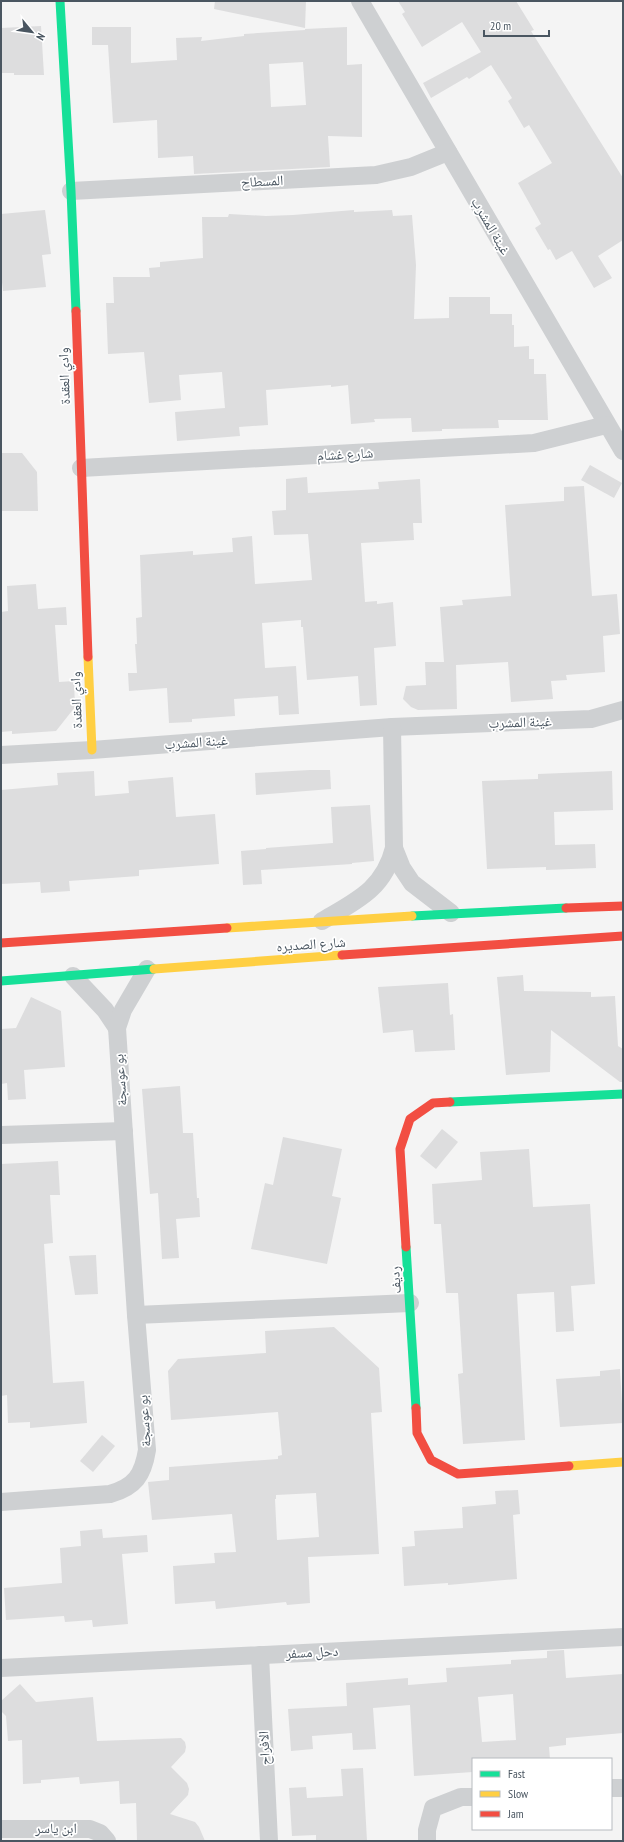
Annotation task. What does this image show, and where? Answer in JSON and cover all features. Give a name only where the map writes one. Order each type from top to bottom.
[{"type":"street","name":"وادي العقدة","points":[[60,1],[71,191],[92,750]]},
{"type":"street","name":"غينة المشرب","points":[[360,1],[623,452]]},
{"type":"street","name":"المسطاح","points":[[71,191],[376,175],[411,167],[448,152]]},
{"type":"street","name":"شارع غشام","points":[[81,468],[534,444],[606,425]]},
{"type":"street","name":"غينة المشرب","points":[[1,755],[92,750],[392,727],[591,719],[623,710]]},
{"type":"street","points":[[322,921],[371,890],[386,871],[394,848],[392,727]]},
{"type":"street","points":[[394,848],[402,868],[412,883],[451,913]]},
{"type":"street","name":"شارع الصديره","points":[[1,943],[451,913],[623,906]]},
{"type":"street","name":"شارع الصديره","points":[[1,981],[147,969],[619,940]]},
{"type":"street","name":"بو عوسجة","points":[[1,1502],[110,1494],[125,1490],[137,1480],[145,1463],[147,1450],[136,1316],[117,1028],[123,1010],[147,969]]},
{"type":"street","name":"بو عوسجة","points":[[73,976],[106,1010],[117,1028]]},
{"type":"street","name":"رديف","points":[[623,1094],[433,1103],[410,1120],[400,1149],[417,1433],[431,1460],[458,1474],[623,1462]]},
{"type":"street","points":[[1,1135],[124,1131]]},
{"type":"street","points":[[136,1316],[410,1303]]},
{"type":"street","name":"دحل مسفر","points":[[1,1668],[623,1637]]},
{"type":"street","name":"الافراح","points":[[260,1655],[269,1841]]},
{"type":"street","points":[[612,1788],[623,1788]]},
{"type":"street","points":[[427,1841],[427,1830],[433,1808],[461,1798],[472,1797]]},
{"type":"street","name":"ابن ياسر","points":[[1,1829],[90,1829],[100,1833],[107,1841]]},
{"type":"building","points":[[215,1],[306,1],[305,28],[214,9]]},
{"type":"building","points":[[398,1],[516,1],[534,30],[531,31],[623,178],[623,240],[598,256],[612,278],[594,288],[572,251],[556,260],[550,249],[548,250],[535,228],[541,224],[518,183],[552,163],[529,125],[524,128],[508,101],[512,98],[491,65],[469,79],[467,77],[431,98],[423,83],[481,52],[462,22],[422,47],[402,14],[405,12]]},
{"type":"building","points":[[41,26],[44,75],[14,75],[14,73],[1,73],[1,28]]},
{"type":"building","points":[[92,27],[131,27],[131,63],[177,60],[176,38],[202,37],[201,41],[244,36],[244,34],[347,27],[347,65],[362,64],[362,137],[328,136],[330,167],[194,174],[193,156],[158,158],[157,120],[113,123],[108,45],[92,45]],"holes":[[[303,62],[306,105],[271,107],[269,64]]]},
{"type":"building","points":[[45,210],[51,254],[42,255],[46,287],[3,291],[1,273],[1,214]]},
{"type":"building","points":[[354,210],[354,212],[392,210],[393,216],[412,215],[416,265],[414,319],[449,318],[449,297],[490,297],[490,314],[512,314],[512,325],[514,325],[514,347],[529,346],[529,359],[534,359],[534,374],[546,374],[548,420],[498,420],[499,428],[442,429],[442,431],[412,432],[411,418],[374,419],[375,422],[351,424],[348,385],[331,387],[331,385],[266,390],[268,425],[239,427],[240,436],[177,441],[175,412],[225,408],[222,372],[179,375],[181,400],[149,403],[144,352],[108,354],[106,303],[114,303],[113,277],[150,277],[149,268],[160,267],[160,262],[203,258],[202,217],[228,217],[229,214],[266,216],[293,215]]},
{"type":"building","points":[[1,453],[22,453],[37,472],[38,511],[1,511]]},
{"type":"building","points":[[590,465],[622,483],[614,498],[581,480]]},
{"type":"building","points":[[307,477],[308,493],[379,489],[378,482],[420,479],[422,523],[413,523],[414,540],[361,543],[365,602],[377,601],[377,604],[393,602],[396,646],[374,648],[377,705],[360,706],[358,676],[307,680],[303,627],[301,627],[301,620],[262,623],[265,668],[296,666],[299,714],[279,715],[278,696],[234,699],[235,716],[192,719],[192,722],[169,723],[167,688],[129,691],[128,673],[137,673],[135,644],[137,644],[136,618],[142,617],[140,555],[193,551],[193,555],[233,552],[232,538],[252,536],[255,584],[312,580],[308,534],[274,535],[272,511],[286,510],[286,479]]},
{"type":"building","points":[[584,486],[592,596],[617,594],[620,634],[603,636],[605,672],[566,675],[567,680],[551,681],[553,699],[511,702],[508,662],[456,665],[457,709],[418,710],[411,707],[403,699],[406,686],[426,685],[425,662],[444,662],[440,607],[463,605],[462,600],[511,596],[505,505],[564,501],[564,487]]},
{"type":"building","points":[[36,584],[38,609],[66,607],[67,625],[55,625],[59,682],[74,681],[75,707],[56,731],[12,734],[12,731],[1,732],[1,612],[8,611],[7,586]]},
{"type":"building","points":[[330,770],[331,789],[256,795],[255,773]]},
{"type":"building","points":[[94,771],[95,796],[129,793],[128,781],[173,777],[176,817],[215,814],[219,864],[139,870],[139,876],[69,881],[70,891],[41,893],[40,882],[1,884],[1,790],[58,785],[57,773]]},
{"type":"building","points":[[612,771],[613,810],[554,812],[555,845],[595,844],[596,868],[546,870],[546,867],[487,869],[482,781],[538,779],[538,774]]},
{"type":"building","points":[[370,805],[374,861],[352,864],[261,870],[262,884],[243,885],[241,851],[333,843],[331,807]]},
{"type":"building","points":[[523,975],[524,991],[591,992],[591,997],[615,996],[618,1046],[623,1049],[623,1082],[620,1082],[551,1030],[550,1072],[506,1075],[497,977]]},
{"type":"building","points":[[448,983],[450,1015],[453,1014],[455,1050],[415,1052],[413,1030],[383,1033],[378,987]]},
{"type":"building","points":[[31,997],[61,1011],[65,1067],[24,1070],[26,1099],[8,1100],[7,1083],[1,1084],[1,1029],[16,1028]]},
{"type":"building","points":[[180,1086],[183,1133],[193,1133],[197,1198],[199,1198],[200,1217],[176,1219],[179,1258],[162,1259],[158,1193],[150,1194],[142,1089]]},
{"type":"building","points":[[442,1129],[458,1142],[436,1169],[420,1156]]},
{"type":"building","points":[[283,1137],[342,1149],[332,1196],[341,1198],[327,1264],[251,1249],[265,1183],[273,1185]]},
{"type":"building","points":[[529,1149],[533,1207],[590,1204],[595,1284],[571,1286],[574,1331],[556,1332],[554,1292],[517,1294],[525,1440],[463,1444],[458,1374],[463,1373],[458,1293],[446,1293],[441,1224],[434,1224],[432,1184],[482,1180],[480,1152]]},
{"type":"building","points":[[58,1161],[60,1195],[50,1195],[53,1243],[44,1244],[53,1383],[84,1381],[87,1423],[30,1428],[30,1422],[8,1423],[7,1395],[1,1396],[1,1164]]},
{"type":"building","points":[[96,1255],[98,1294],[75,1295],[69,1256]]},
{"type":"building","points":[[334,1327],[379,1368],[382,1412],[371,1413],[379,1554],[308,1557],[310,1603],[287,1605],[286,1602],[216,1609],[215,1601],[175,1604],[173,1566],[215,1563],[214,1553],[236,1552],[232,1514],[152,1520],[148,1482],[169,1480],[169,1467],[278,1459],[278,1456],[282,1455],[278,1412],[171,1420],[168,1371],[178,1359],[266,1353],[265,1331]],"holes":[[[316,1493],[319,1537],[277,1540],[276,1495]]]},
{"type":"building","points":[[620,1369],[623,1423],[560,1427],[556,1379],[600,1376],[600,1371]]},
{"type":"building","points":[[102,1435],[115,1446],[93,1472],[80,1461]]},
{"type":"building","points":[[518,1490],[520,1514],[513,1515],[517,1579],[448,1585],[448,1583],[404,1586],[402,1547],[415,1546],[414,1531],[463,1528],[462,1507],[496,1504],[495,1491]]},
{"type":"building","points":[[102,1529],[103,1538],[147,1535],[148,1552],[122,1554],[128,1624],[93,1627],[92,1620],[65,1622],[64,1616],[6,1620],[4,1588],[62,1583],[60,1548],[81,1546],[80,1531]]},
{"type":"building","points":[[564,1650],[566,1678],[623,1674],[623,1733],[566,1738],[566,1745],[549,1747],[550,1758],[472,1758],[472,1772],[414,1776],[410,1705],[373,1708],[376,1749],[353,1750],[352,1733],[312,1736],[313,1749],[291,1751],[288,1709],[347,1706],[346,1683],[408,1678],[408,1685],[447,1682],[446,1668],[511,1664],[511,1660],[547,1658],[547,1651]],"holes":[[[513,1694],[516,1740],[482,1742],[478,1697]]]},
{"type":"building","points":[[20,1684],[36,1702],[93,1697],[97,1741],[181,1738],[185,1742],[185,1752],[171,1767],[187,1783],[189,1789],[188,1795],[170,1814],[195,1822],[199,1827],[205,1841],[137,1841],[136,1803],[120,1804],[119,1781],[80,1784],[79,1777],[41,1780],[41,1783],[23,1784],[22,1740],[8,1741],[6,1716],[1,1711],[1,1701]]},
{"type":"building","points":[[363,1768],[367,1841],[316,1841],[316,1835],[292,1836],[289,1788],[306,1787],[307,1798],[343,1796],[341,1769]]},
{"type":"traffic: fast","points":[[60,1],[76,311]]},
{"type":"traffic: fast","points":[[412,916],[566,908]]},
{"type":"traffic: fast","points":[[1,981],[154,969]]},
{"type":"traffic: fast","points":[[450,1102],[623,1094]]},
{"type":"traffic: fast","points":[[406,1247],[416,1408]]},
{"type":"traffic: slow","points":[[88,657],[92,750]]},
{"type":"traffic: slow","points":[[227,928],[412,916]]},
{"type":"traffic: slow","points":[[154,969],[342,955]]},
{"type":"traffic: slow","points":[[569,1466],[623,1462]]},
{"type":"traffic: jam","points":[[76,311],[88,657]]},
{"type":"traffic: jam","points":[[566,908],[623,906]]},
{"type":"traffic: jam","points":[[1,943],[227,928]]},
{"type":"traffic: jam","points":[[342,955],[623,936]]},
{"type":"traffic: jam","points":[[406,1247],[400,1149],[410,1119],[433,1103],[450,1102]]},
{"type":"traffic: jam","points":[[416,1408],[417,1433],[431,1460],[458,1474],[569,1466]]}]
